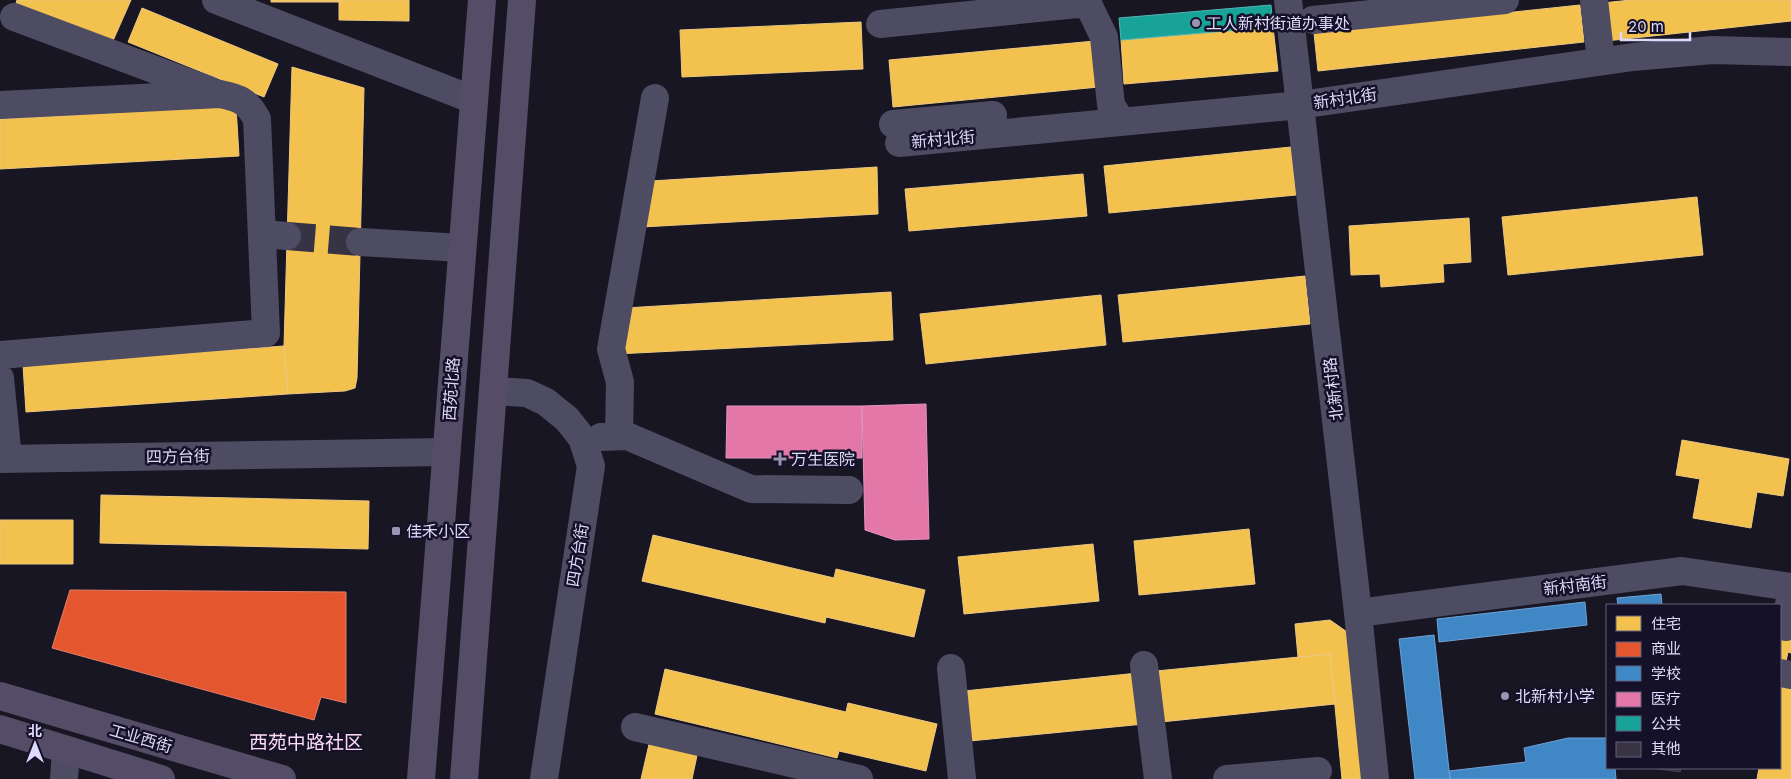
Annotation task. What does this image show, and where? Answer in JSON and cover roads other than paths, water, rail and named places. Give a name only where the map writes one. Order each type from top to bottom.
[{"type":"main road","name":"西苑北路","points":[[421,779],[482,0]]},
{"type":"main road","points":[[464,779],[522,0]]},
{"type":"main road","name":"工业西街","points":[[0,696],[282,779]]},
{"type":"main road","name":"工业西街","points":[[0,729],[161,779]]},
{"type":"street","points":[[216,0],[242,5],[474,100]]},
{"type":"street","name":"北新村路","points":[[1288,0],[1358,613],[1374,779]]},
{"type":"street","points":[[1313,20],[1505,0]]},
{"type":"street","points":[[1594,0],[1601,62]]},
{"type":"street","points":[[880,24],[1087,2],[1104,37],[1116,113]]},
{"type":"street","points":[[0,355],[266,333],[275,235],[257,119],[250,106],[238,98],[220,94],[14,17]]},
{"type":"street","name":"新村北街","points":[[896,134],[1116,113],[1300,105],[1633,57],[1712,50],[1791,52]]},
{"type":"street","points":[[0,105],[220,94]]},
{"type":"street","points":[[626,437],[620,382],[611,349],[656,98]]},
{"type":"street","points":[[360,242],[462,248]]},
{"type":"street","points":[[0,378],[4,459]]},
{"type":"street","name":"四方台街","points":[[492,391],[527,393],[540,398],[567,419],[582,438],[591,466],[544,779]]},
{"type":"street","points":[[582,438],[626,437],[751,489],[849,490]]},
{"type":"street","name":"四方台街","points":[[4,459],[446,452]]},
{"type":"street","name":"新村南街","points":[[1358,613],[1682,571],[1791,589]]},
{"type":"street","points":[[1781,626],[1786,627],[1791,589]]},
{"type":"street","points":[[1144,665],[1158,779]]},
{"type":"street","points":[[950,668],[962,779]]},
{"type":"street","points":[[636,727],[859,779]]},
{"type":"street","points":[[64,779],[66,750]]},
{"type":"street","points":[[1227,779],[1318,770]]},
{"type":"tunnel","points":[[287,236],[360,242]]},
{"type":"place","name":"工人新村街道办事处","points":[[1196,23]]},
{"type":"place","name":"万生医院","points":[[780,459]]},
{"type":"place","name":"佳禾小区","points":[[396,531]]},
{"type":"place","name":"北新村小学","points":[[1505,696]]},
{"type":"district","name":"西苑中路社区","points":[[306,742]]}]
